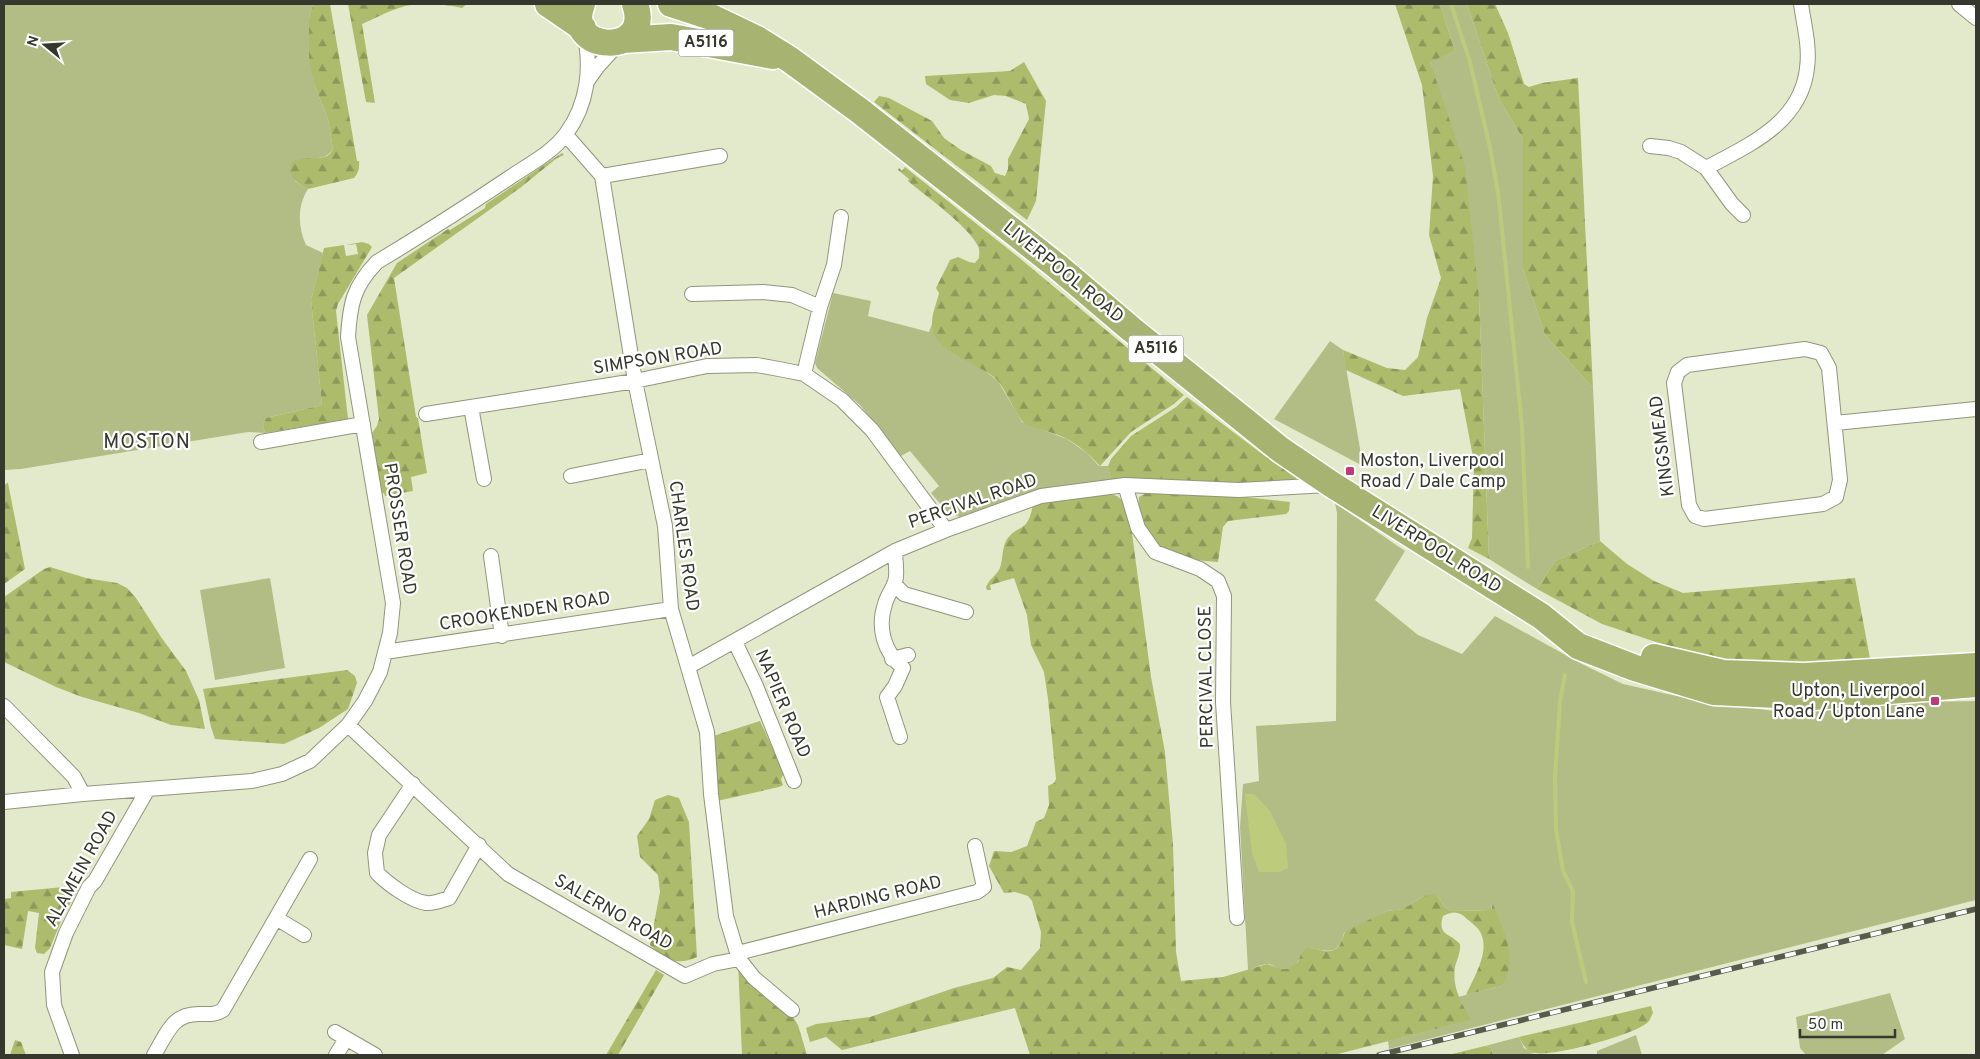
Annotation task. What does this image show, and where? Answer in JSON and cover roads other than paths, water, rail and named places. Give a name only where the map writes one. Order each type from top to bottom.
[{"type":"highway","name":"A5116","points":[[548,4],[583,20],[596,41],[612,44],[622,41]]},
{"type":"highway","points":[[622,41],[636,26],[638,16],[636,4]]},
{"type":"highway","name":"LIVERPOOL ROAD","points":[[671,4],[710,18],[756,39],[789,59],[860,111],[1051,261],[1131,329],[1281,450],[1331,484],[1541,616],[1578,646],[1635,668],[1714,692],[1814,698],[1976,684]]},
{"type":"highway","name":"LIVERPOOL ROAD","points":[[622,41],[671,37],[789,59]]},
{"type":"highway","name":"LIVERPOOL ROAD","points":[[1541,616],[1644,655],[1723,673],[1804,676],[1976,666]]},
{"type":"street","points":[[1706,168],[1777,127],[1799,97],[1808,68],[1808,45],[1801,4]]},
{"type":"street","points":[[1959,4],[1976,18]]},
{"type":"street","name":"PROSSER ROAD","points":[[4,802],[252,781],[282,774],[310,761],[348,725],[366,701],[380,672],[390,633],[393,602],[348,337],[350,314],[355,294],[364,276],[377,262],[531,163],[554,147],[566,135],[580,107],[588,81],[589,58],[583,20]]},
{"type":"street","name":"PROSSER ROAD","points":[[588,81],[602,60],[622,41]]},
{"type":"street","points":[[566,135],[602,176],[720,156]]},
{"type":"street","points":[[1650,146],[1669,148],[1681,152],[1706,168],[1732,204],[1744,215]]},
{"type":"street","name":"CHARLES ROAD","points":[[602,176],[635,382],[665,526],[671,609],[707,732],[711,794],[726,916],[739,956],[754,978],[792,1010]]},
{"type":"street","points":[[804,374],[820,307],[834,265],[841,217]]},
{"type":"street","points":[[692,294],[763,292],[792,296],[820,307]]},
{"type":"street","name":"KINGSMEAD","points":[[1805,349],[1821,353],[1829,368],[1835,423],[1840,480],[1836,497],[1824,504],[1704,519],[1695,516],[1689,505],[1674,383],[1678,372],[1687,365],[1805,349]]},
{"type":"street","name":"SIMPSON ROAD","points":[[426,414],[635,382],[707,366],[757,365],[804,374],[842,400],[872,430],[946,530]]},
{"type":"street","points":[[471,407],[484,479]]},
{"type":"street","points":[[1835,423],[1976,409]]},
{"type":"street","points":[[261,442],[363,424]]},
{"type":"street","points":[[571,476],[651,460]]},
{"type":"street","name":"PERCIVAL ROAD","points":[[688,668],[895,551],[946,530],[1041,496],[1125,485],[1238,490],[1331,484]]},
{"type":"street","name":"PERCIVAL CLOSE","points":[[1125,485],[1138,528],[1155,552],[1200,568],[1218,581],[1224,596],[1223,702],[1237,918]]},
{"type":"street","points":[[895,551],[896,581],[884,605],[882,622],[886,648],[892,659],[903,668],[895,686],[887,697],[900,737]]},
{"type":"street","points":[[491,556],[502,636]]},
{"type":"street","points":[[894,584],[904,594],[966,612]]},
{"type":"street","name":"CROOKENDEN ROAD","points":[[385,652],[502,636],[671,609]]},
{"type":"street","name":"NAPIER ROAD","points":[[735,642],[756,686],[794,781]]},
{"type":"street","points":[[892,659],[908,655]]},
{"type":"street","points":[[4,706],[74,777],[83,794]]},
{"type":"street","name":"SALERNO ROAD","points":[[348,725],[508,874],[685,976],[713,964],[739,956]]},
{"type":"street","points":[[413,784],[379,835],[375,853],[377,873],[391,886],[425,903],[435,903],[449,898],[479,845]]},
{"type":"street","name":"ALAMEIN ROAD","points":[[72,1055],[54,1005],[52,972],[66,933],[89,887],[95,881],[148,789]]},
{"type":"street","name":"HARDING ROAD","points":[[739,956],[977,892],[984,887],[975,846]]},
{"type":"street","points":[[154,1055],[177,1019],[186,1014],[215,1015],[223,1010],[310,859]]},
{"type":"street","points":[[276,918],[304,935]]},
{"type":"street","points":[[336,1055],[341,1036],[375,1055]]},
{"type":"waterway","points":[[1451,4],[1470,62],[1491,152],[1499,200],[1522,427],[1528,567]]},
{"type":"waterway","points":[[1565,675],[1560,702],[1555,776],[1556,829],[1563,871],[1573,891],[1572,922],[1586,982]]},
{"type":"railway","points":[[1379,1055],[1976,909]]},
{"type":"place","name":"Moston, Liverpool Road / Dale Camp","points":[[1350,471]]},
{"type":"place","name":"Upton, Liverpool Road / Upton Lane","points":[[1935,701]]},
{"type":"district","name":"MOSTON","points":[[147,443]]}]
